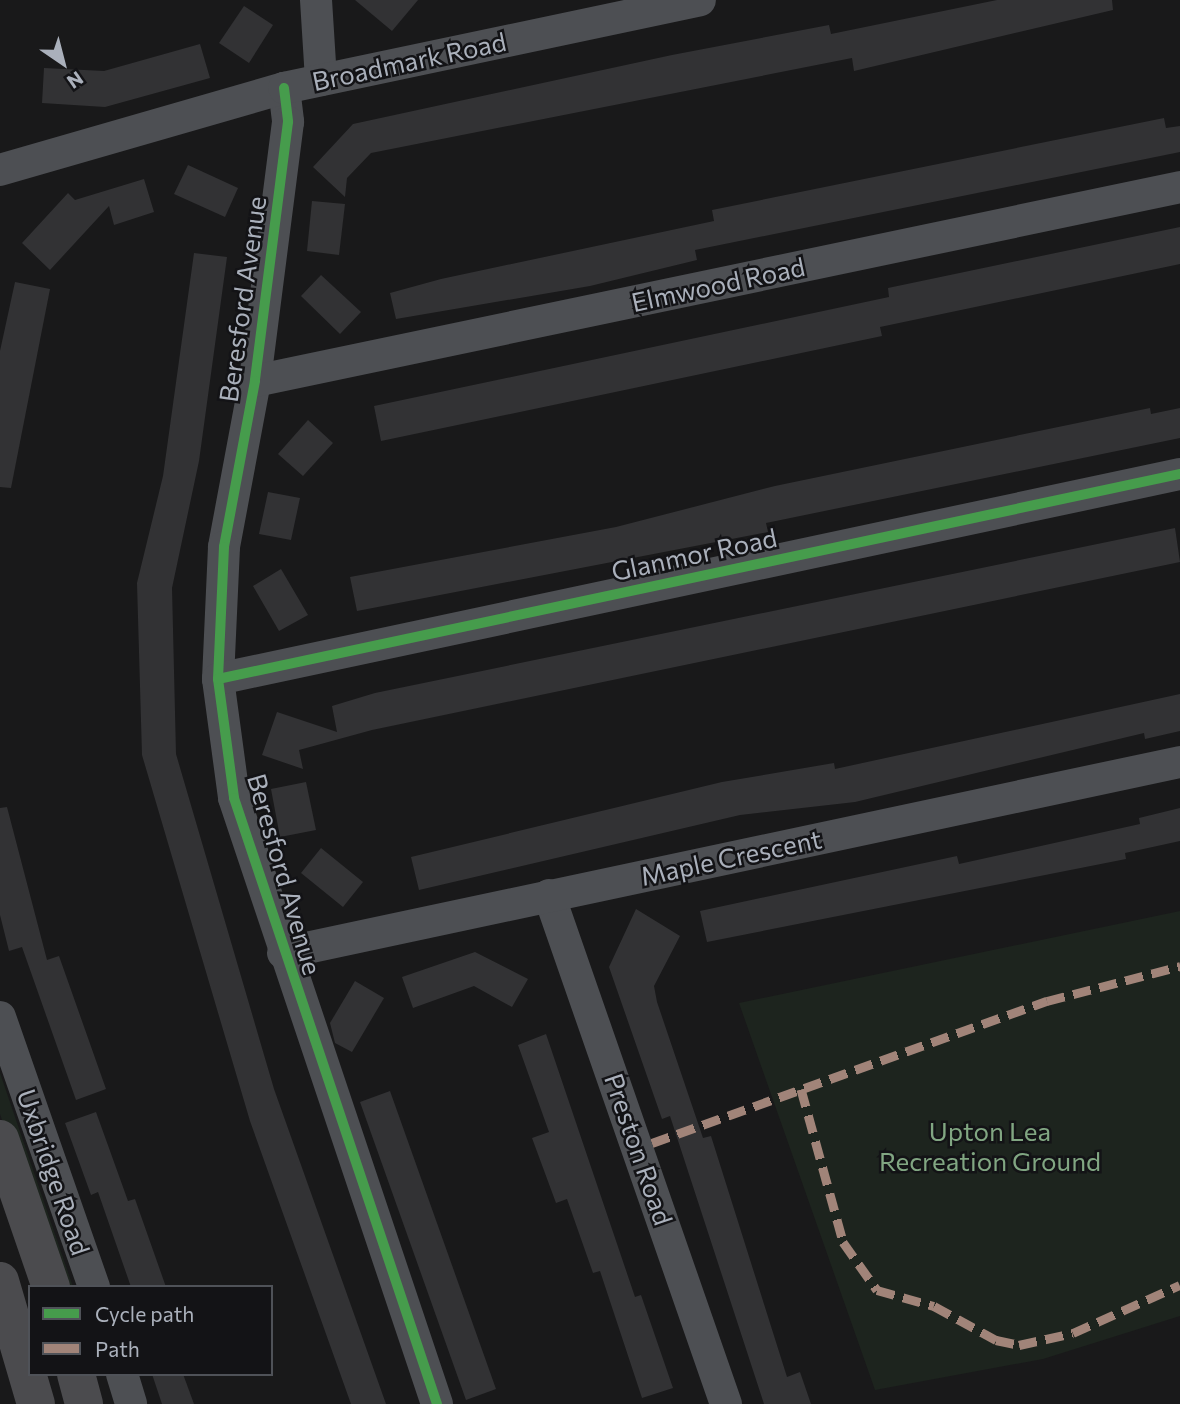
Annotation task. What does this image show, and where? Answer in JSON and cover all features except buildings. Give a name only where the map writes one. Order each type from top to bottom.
[{"type":"main road","name":"Uxbridge Road","points":[[0,1139],[50,1285]]},
{"type":"main road","points":[[0,1282],[36,1404]]},
{"type":"main road","points":[[77,1376],[84,1404]]},
{"type":"street","points":[[316,0],[321,80]]},
{"type":"street","name":"Broadmark Road","points":[[1,176],[284,88],[701,0]]},
{"type":"street","name":"Beresford Avenue","points":[[284,88],[288,122],[255,380],[224,547],[218,679],[234,798],[283,953],[437,1404]]},
{"type":"street","name":"Elmwood Road","points":[[255,380],[1180,187]]},
{"type":"street","name":"Glanmor Road","points":[[218,679],[1180,474]]},
{"type":"street","name":"Maple Crescent","points":[[283,953],[1180,762]]},
{"type":"street","name":"Preston Road","points":[[549,895],[726,1404]]},
{"type":"street","name":"Uxbridge Road","points":[[0,1017],[93,1285]]},
{"type":"street","points":[[123,1376],[131,1404]]},
{"type":"green space","name":"Upton Lea Recreation Ground","points":[[1180,911],[1180,1316],[1043,1359],[875,1390],[739,1003]]},
{"type":"green space","points":[[0,1073],[72,1285],[57,1285],[0,1114]]},
{"type":"marked path","points":[[652,1143],[1047,1001],[1180,966]]},
{"type":"marked path","points":[[801,1089],[843,1242],[877,1290],[934,1306],[996,1340],[1019,1345],[1073,1333],[1180,1285]]},
{"type":"cycle path","points":[[284,88],[288,122],[255,381],[224,547],[218,679],[234,798],[437,1404]]},
{"type":"cycle path","points":[[218,679],[1180,474]]}]
